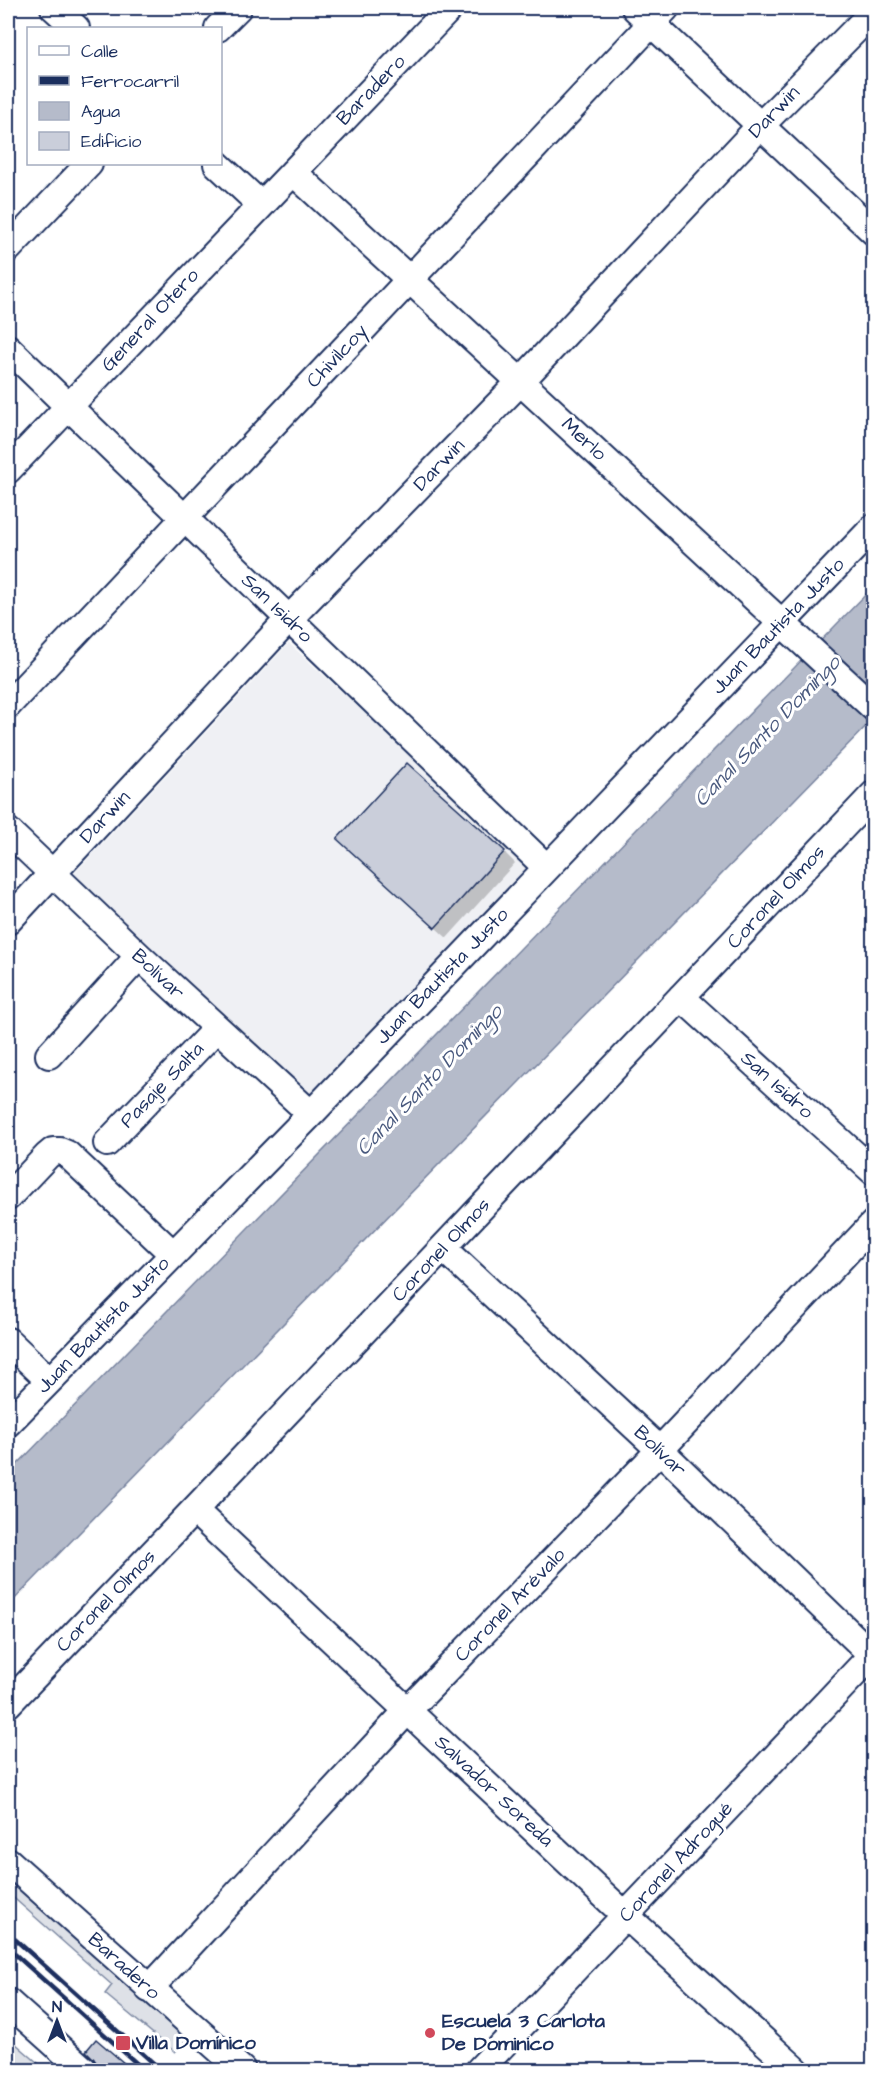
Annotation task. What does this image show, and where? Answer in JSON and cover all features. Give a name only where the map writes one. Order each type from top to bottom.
[{"type":"street","points":[[54,8],[75,27]]},
{"type":"street","points":[[219,27],[238,8]]},
{"type":"street","name":"Baradero","points":[[293,172],[450,8]]},
{"type":"street","name":"Darwin","points":[[8,921],[289,619],[521,381],[761,125],[873,11]]},
{"type":"street","points":[[651,12],[761,125],[873,232]]},
{"type":"street","name":"Chivilcoy","points":[[8,705],[410,279],[651,12]]},
{"type":"street","points":[[8,249],[88,165]]},
{"type":"street","points":[[218,165],[260,204]]},
{"type":"street","name":"General Otero","points":[[8,470],[293,172]]},
{"type":"street","name":"Merlo","points":[[293,172],[873,708]]},
{"type":"street","name":"San Isidro","points":[[8,348],[546,867]]},
{"type":"street","name":"Juan Bautista Justo","points":[[8,1424],[310,1114],[546,867],[790,630],[873,527]]},
{"type":"street","name":"Coronel Olmos","points":[[8,1704],[873,794]]},
{"type":"street","name":"Bolívar","points":[[8,831],[310,1114]]},
{"type":"street","points":[[49,1055],[139,956]]},
{"type":"street","name":"San Isidro","points":[[681,997],[873,1172]]},
{"type":"street","name":"Pasaje Salta","points":[[107,1143],[217,1028]]},
{"type":"street","points":[[8,1197],[47,1156],[53,1152],[67,1154],[173,1254]]},
{"type":"street","name":"Coronel Arévalo","points":[[149,1989],[408,1710],[660,1450],[873,1223]]},
{"type":"street","name":"Bolívar","points":[[443,1248],[660,1450],[873,1655]]},
{"type":"street","points":[[8,1341],[49,1380]]},
{"type":"street","name":"Salvador Soreda","points":[[194,1510],[625,1915],[796,2070]]},
{"type":"street","name":"Coronel Adrogué","points":[[479,2070],[873,1655]]},
{"type":"street","name":"Baradero","points":[[8,1861],[242,2070]]},
{"type":"street","points":[[8,2002],[84,2070]]},
{"type":"shaded area","points":[[289,643],[530,867],[312,1099],[72,876]]},
{"type":"shaded area","points":[[8,1876],[188,2037],[175,2052],[105,1994],[112,1985],[8,1893]]},
{"type":"shaded area","points":[[8,2037],[46,2070],[8,2070]]},
{"type":"water","name":"Canal Santo Domingo","points":[[873,587],[873,719],[8,1606],[8,1474]]},
{"type":"building","points":[[407,763],[505,851],[435,928],[337,839]]},
{"type":"building","points":[[96,2039],[132,2070],[99,2070],[94,2059],[86,2051]]},
{"type":"railway","points":[[8,1933],[161,2070]]},
{"type":"railway","points":[[8,1948],[144,2070]]},
{"type":"place","name":"Escuela 3 Carlota De Dominico","points":[[430,2033]]},
{"type":"place","name":"Villa Domínico","points":[[123,2043]]}]
